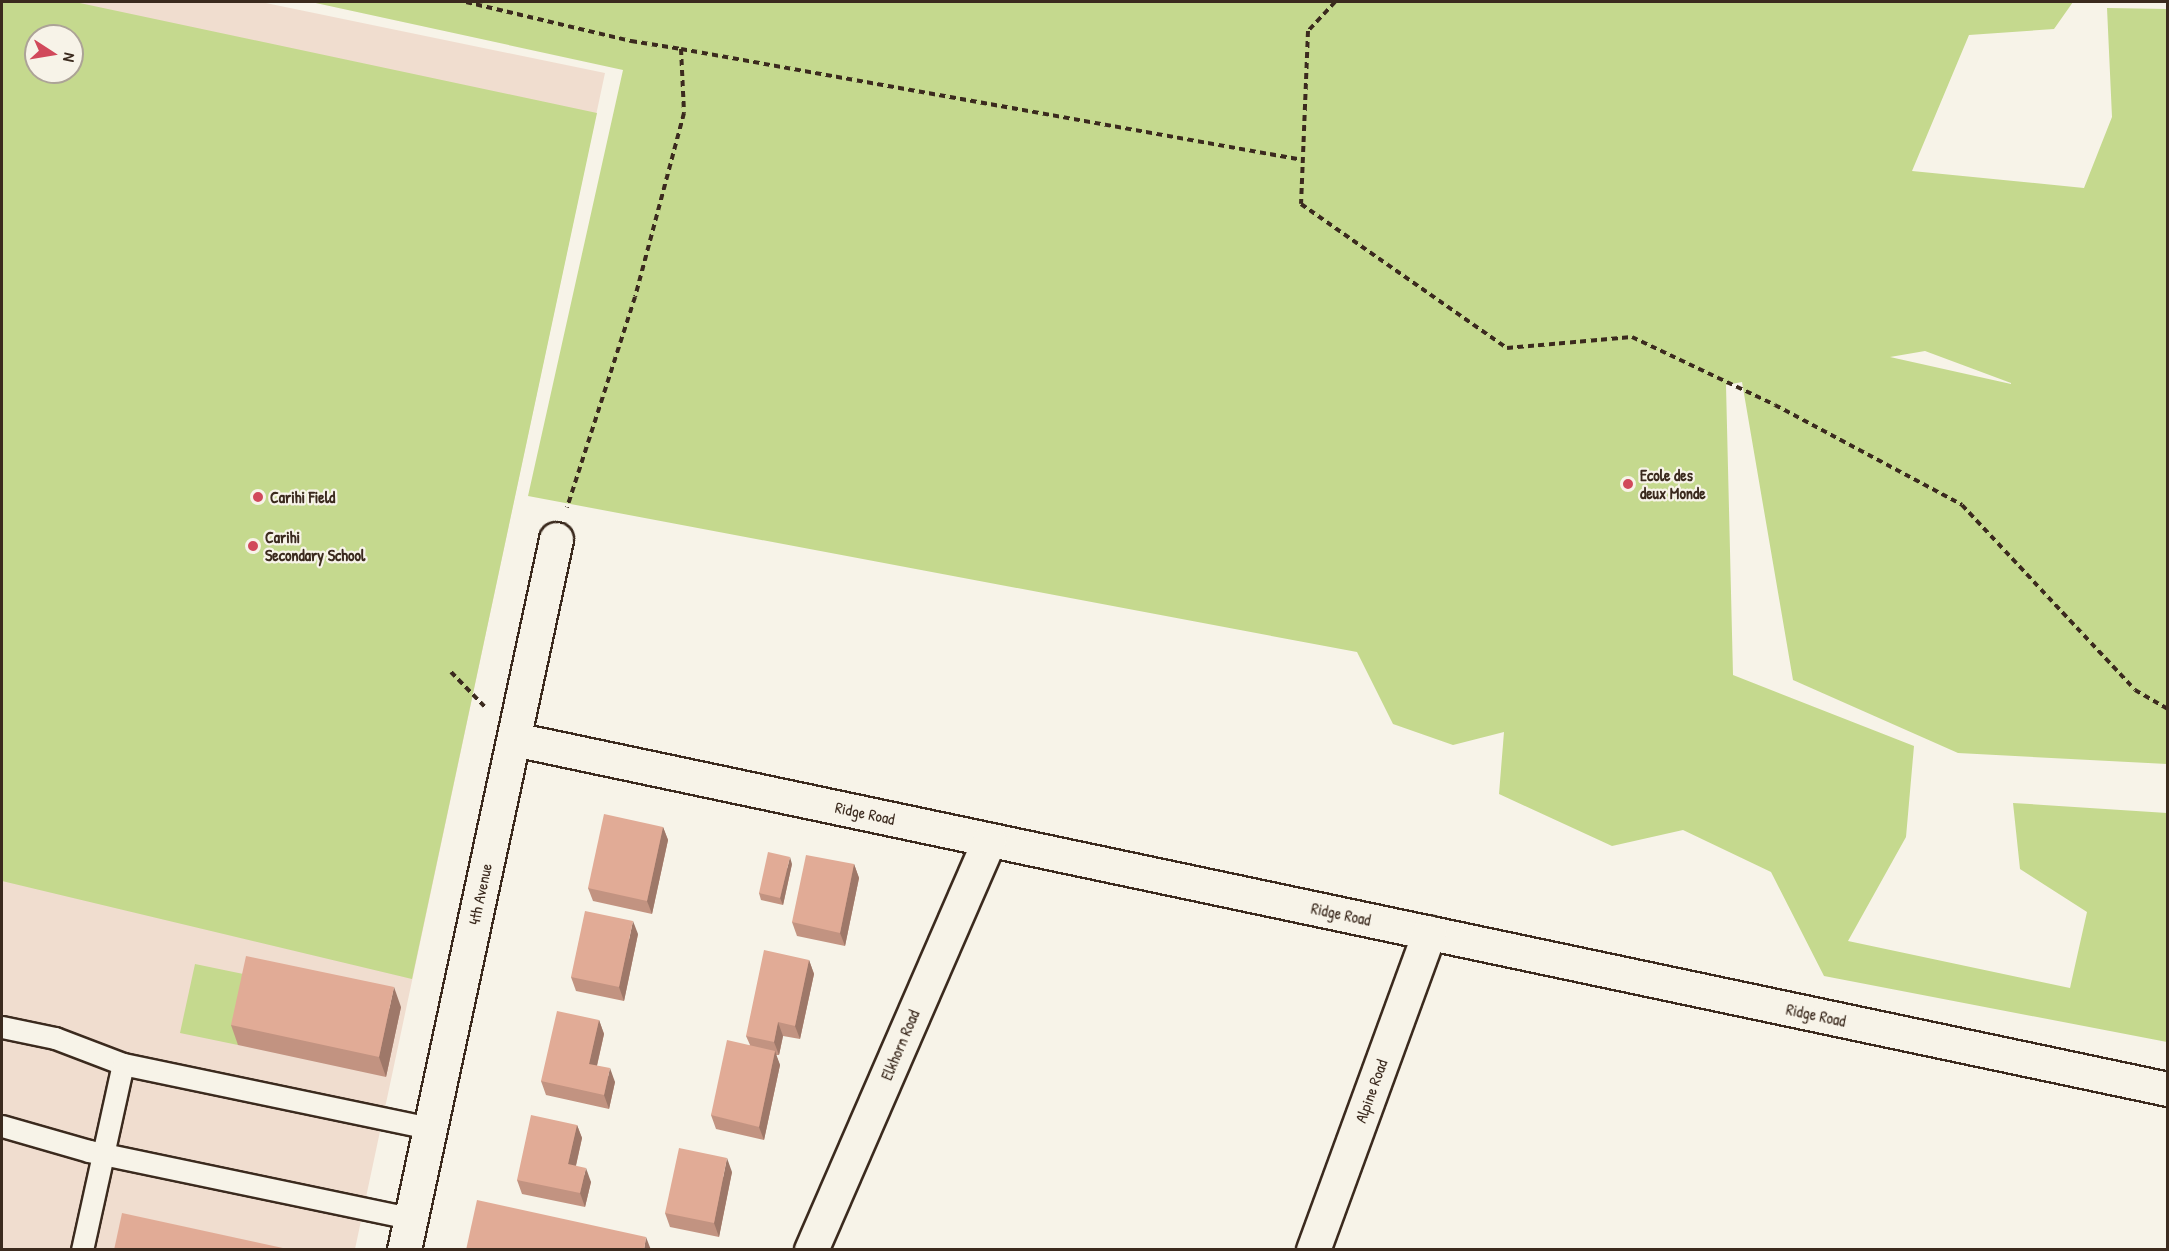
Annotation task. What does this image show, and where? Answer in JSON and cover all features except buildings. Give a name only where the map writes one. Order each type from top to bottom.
[{"type":"street","name":"4th Avenue","points":[[407,1234],[556,539]]},
{"type":"street","name":"Ridge Road","points":[[514,739],[2168,1089]]},
{"type":"street","name":"Elkhorn Road","points":[[811,1250],[989,840]]},
{"type":"street","name":"Alpine Road","points":[[1313,1250],[1429,933]]},
{"type":"lane","points":[[2,1027],[55,1038],[123,1064],[430,1128]]},
{"type":"lane","points":[[82,1250],[123,1064]]},
{"type":"lane","points":[[2,1126],[407,1234]]},
{"type":"path","points":[[466,2],[631,41],[1303,160]]},
{"type":"path","points":[[1335,2],[1308,31],[1301,204],[1507,348],[1632,337],[1775,405],[1962,505],[2135,690],[2168,709]]},
{"type":"path","points":[[556,539],[635,297],[684,113],[681,49]]},
{"type":"path","points":[[451,672],[514,739]]},
{"type":"shaded area","name":"Carihi Field","points":[[2,2],[261,2],[605,73],[355,1249],[2,1250]]},
{"type":"green space","name":"Carihi Field","points":[[2,2],[75,2],[597,113],[412,979],[2,881]]},
{"type":"green space","points":[[311,2],[2073,2],[2054,29],[1969,35],[1912,171],[2084,188],[2112,117],[2107,8],[2167,9],[2167,764],[1958,753],[1793,680],[1742,382],[1726,385],[1733,675],[1914,746],[1906,837],[1848,941],[2070,988],[2087,912],[2020,869],[2013,803],[2167,813],[2167,1042],[1824,976],[1771,872],[1683,830],[1612,846],[1499,794],[1504,732],[1453,745],[1393,724],[1357,652],[528,496],[623,70]],"holes":[[[1925,351],[2011,384],[1890,357]]]},
{"type":"green space","points":[[195,964],[253,976],[238,1045],[180,1033]]},
{"type":"place","name":"Ecole des deux Monde","points":[[1628,484]]},
{"type":"place","name":"Carihi Field","points":[[258,497]]},
{"type":"place","name":"Carihi Secondary School","points":[[253,546]]}]
